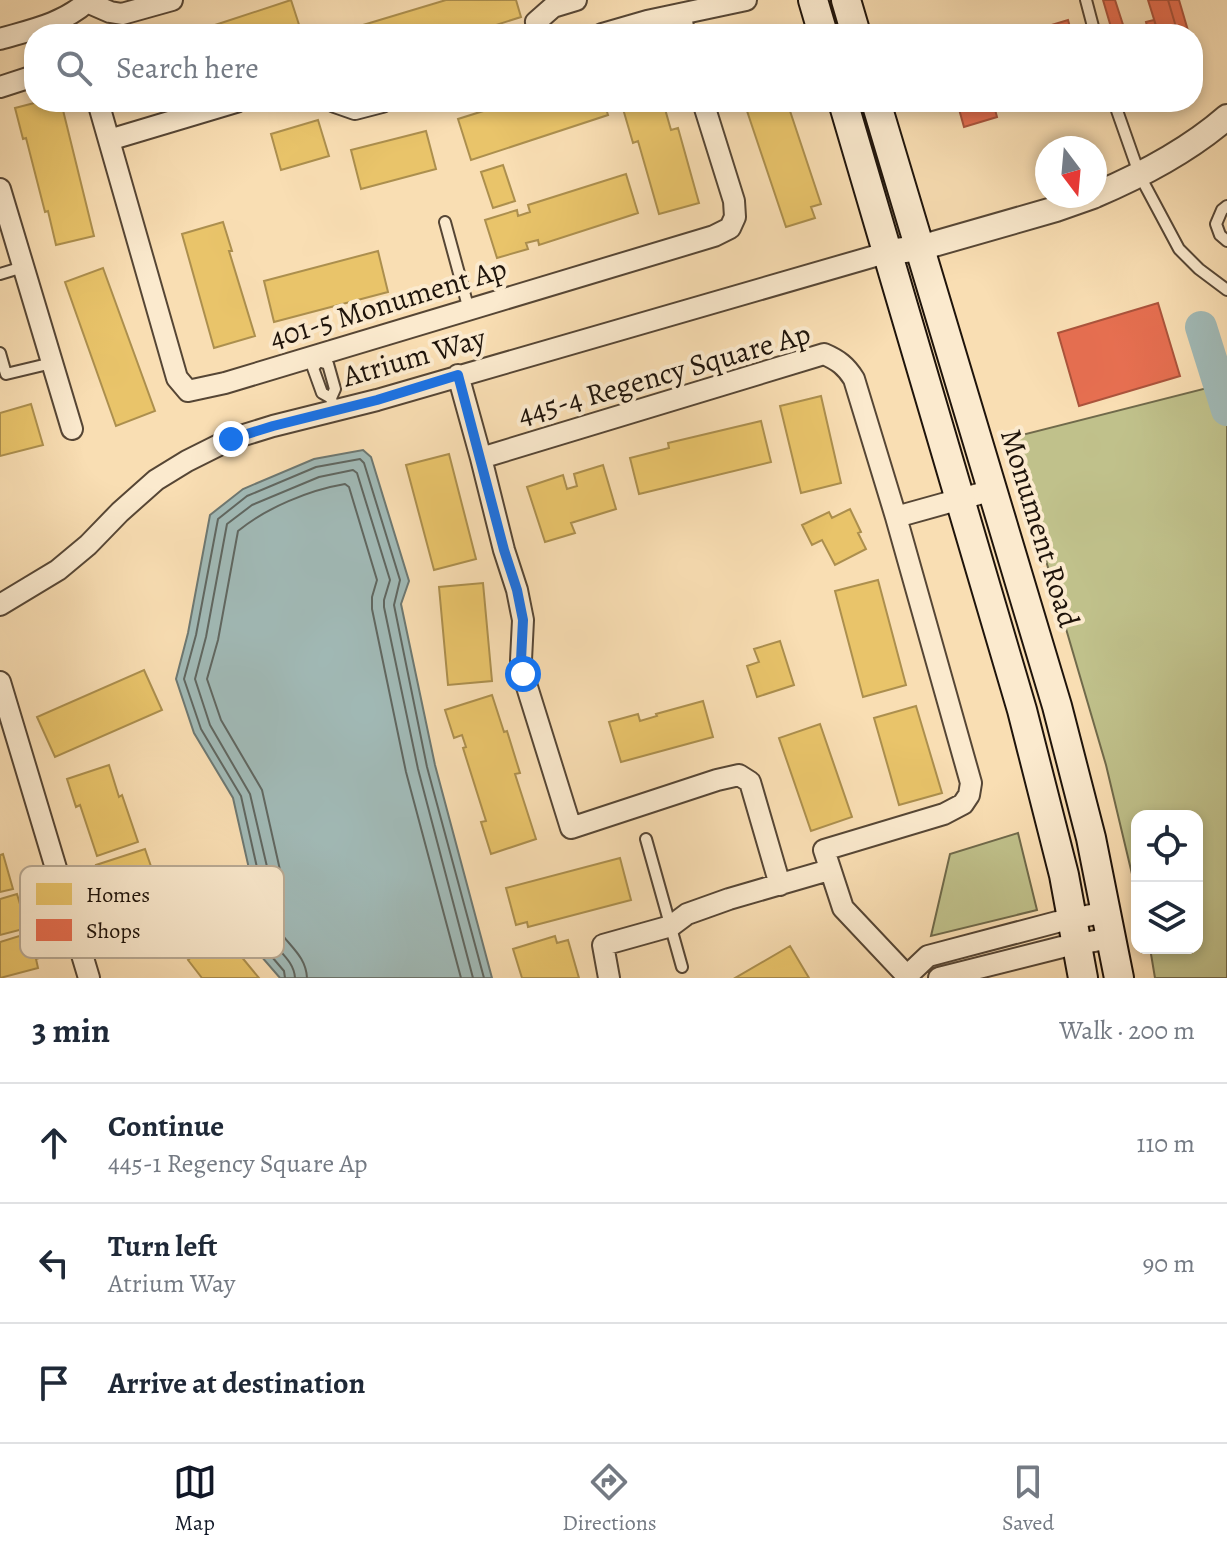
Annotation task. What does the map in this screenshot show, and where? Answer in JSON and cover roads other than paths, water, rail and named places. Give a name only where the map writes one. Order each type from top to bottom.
[{"type":"main road","points":[[813,0],[820,24]]},
{"type":"main road","points":[[846,0],[853,24]]},
{"type":"main road","points":[[846,112],[1046,801],[1083,978]]},
{"type":"main road","name":"Monument Road","points":[[879,112],[1057,706],[1091,838],[1119,978]]},
{"type":"street","points":[[49,24],[74,13],[87,1],[122,14],[172,0]]},
{"type":"street","points":[[537,24],[553,7],[576,0]]},
{"type":"street","points":[[637,24],[647,21],[683,24],[746,0]]},
{"type":"street","points":[[0,39],[24,32]]},
{"type":"street","points":[[0,87],[24,79]]},
{"type":"street","points":[[101,112],[109,140],[203,112]]},
{"type":"street","name":"401-5 Monument Ap","points":[[109,140],[177,378],[188,391],[318,358],[714,236],[730,228],[735,217],[734,201],[706,112]]},
{"type":"street","points":[[1107,190],[1171,158],[1227,117]]},
{"type":"street","points":[[0,189],[72,429]]},
{"type":"street","points":[[889,252],[920,248],[1059,208]]},
{"type":"street","name":"Atrium Way","points":[[0,605],[58,570],[156,480],[231,439],[333,405],[458,375],[889,252]]},
{"type":"street","name":"445-4 Regency Square Ap","points":[[481,458],[824,354],[846,366],[854,379],[896,517]]},
{"type":"street","points":[[458,375],[517,590],[523,620],[523,674],[571,828],[739,775],[750,782],[780,885]]},
{"type":"street","points":[[993,490],[896,517],[971,783],[969,795],[963,804],[944,814],[824,850],[829,870],[843,908],[912,977],[928,956],[989,940],[1074,932],[1109,925]]},
{"type":"street","points":[[0,682],[55,866]]},
{"type":"street","points":[[609,978],[603,945],[671,926],[687,914],[829,870]]},
{"type":"street","points":[[939,978],[995,964],[1074,932]]},
{"type":"street","points":[[989,940],[995,964]]},
{"type":"street","points":[[83,958],[89,978]]},
{"type":"lane","points":[[1086,0],[1092,24]]},
{"type":"lane","points":[[1118,112],[1140,176],[1179,249],[1227,290]]},
{"type":"lane","points":[[1227,206],[1216,224],[1220,235],[1227,241]]},
{"type":"lane","points":[[445,222],[469,310]]},
{"type":"lane","points":[[0,274],[23,267]]},
{"type":"lane","points":[[0,353],[6,374],[52,363]]},
{"type":"lane","points":[[318,358],[328,364],[335,389],[333,405]]},
{"type":"lane","points":[[646,839],[682,967]]},
{"type":"water","points":[[363,450],[371,457],[409,581],[401,604],[435,765],[492,978],[280,978],[263,958],[284,958],[284,866],[248,866],[233,798],[194,733],[176,679],[188,633],[210,515],[243,489],[314,459]]},
{"type":"waterway","points":[[1201,327],[1227,410]]}]
